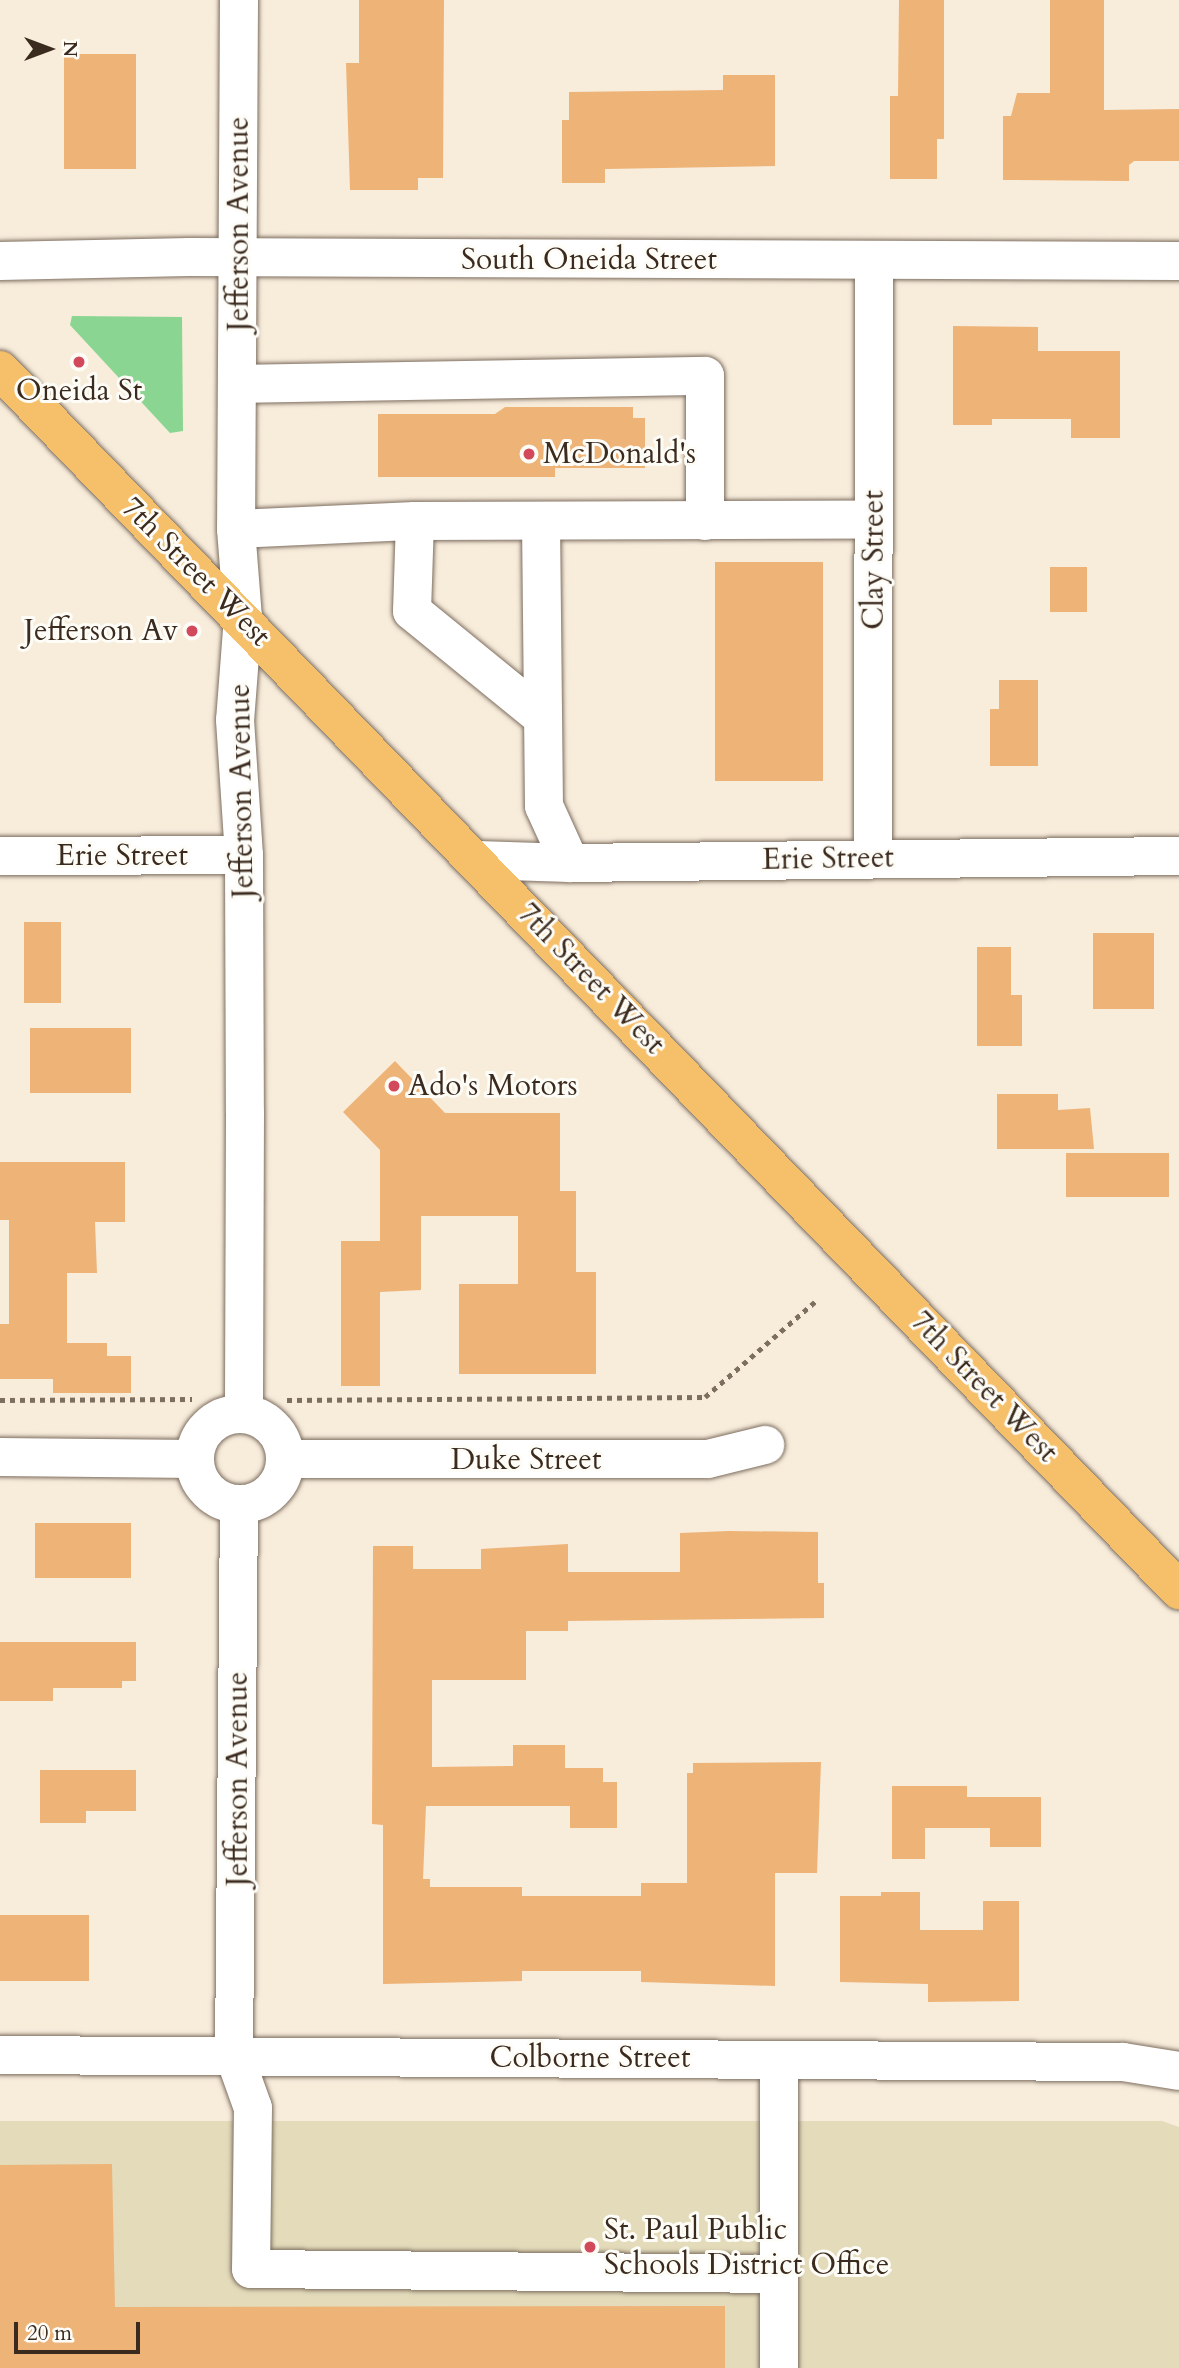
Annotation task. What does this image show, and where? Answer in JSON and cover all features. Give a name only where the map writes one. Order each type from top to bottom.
[{"type":"main road","name":"7th Street West","points":[[0,370],[171,551],[243,617],[1179,1590]]},
{"type":"street","name":"Jefferson Avenue","points":[[239,0],[239,384],[236,529],[243,617],[235,720],[244,855],[244,1386],[240,1413]]},
{"type":"street","name":"South Oneida Street","points":[[0,261],[189,257],[239,260],[1179,261]]},
{"type":"street","name":"Clay Street","points":[[873,858],[874,262]]},
{"type":"street","points":[[239,384],[705,376],[705,521]]},
{"type":"street","points":[[236,529],[415,521],[874,519]]},
{"type":"street","points":[[415,521],[412,611],[543,718]]},
{"type":"street","points":[[541,521],[544,806],[570,863]]},
{"type":"street","name":"Erie Street","points":[[0,856],[244,855]]},
{"type":"street","name":"Erie Street","points":[[477,860],[570,863],[1179,856]]},
{"type":"street","points":[[240,1413],[257,1417],[272,1427],[282,1441],[285,1459],[282,1476],[271,1491],[239,1504],[208,1490],[195,1459],[199,1441],[208,1427],[240,1413]]},
{"type":"street","name":"Duke Street","points":[[285,1459],[708,1459],[765,1445]]},
{"type":"street","points":[[0,1457],[195,1459]]},
{"type":"street","name":"Jefferson Avenue","points":[[234,2055],[239,1504]]},
{"type":"street","name":"Colborne Street","points":[[0,2055],[1123,2062],[1179,2071]]},
{"type":"street","points":[[234,2055],[253,2108],[251,2269],[779,2274]]},
{"type":"street","points":[[779,2060],[779,2368]]},
{"type":"path","points":[[287,1400],[705,1397],[816,1301]]},
{"type":"path","points":[[0,1400],[192,1399]]},
{"type":"shaded area","name":"St. Paul Public Schools District Office","points":[[0,2121],[1162,2121],[1179,2127],[1179,2368],[0,2368]]},
{"type":"green space","points":[[72,316],[182,317],[183,431],[170,433],[70,325]]},
{"type":"building","points":[[359,0],[444,0],[443,178],[418,178],[418,190],[350,190],[346,63],[359,63]]},
{"type":"building","points":[[899,0],[944,0],[944,139],[937,139],[937,179],[890,179],[890,96],[898,96]]},
{"type":"building","points":[[1050,0],[1104,0],[1104,110],[1179,109],[1179,161],[1134,161],[1129,165],[1129,181],[1003,180],[1003,116],[1011,116],[1017,93],[1050,93]]},
{"type":"building","points":[[64,54],[136,54],[136,169],[64,169]]},
{"type":"building","points":[[723,75],[775,75],[775,166],[605,169],[605,183],[562,183],[562,120],[569,120],[569,92],[723,90]]},
{"type":"building","points":[[953,326],[1038,327],[1038,351],[1120,351],[1120,438],[1071,438],[1071,419],[992,419],[992,425],[953,425]]},
{"type":"building","name":"McDonald's","points":[[505,407],[633,407],[633,418],[645,418],[645,468],[555,468],[555,477],[378,477],[378,414],[495,414]]},
{"type":"building","points":[[715,562],[823,562],[823,781],[715,781]]},
{"type":"building","points":[[1050,567],[1087,567],[1087,612],[1050,612]]},
{"type":"building","points":[[999,680],[1038,680],[1038,766],[990,766],[990,709],[999,709]]},
{"type":"building","points":[[24,922],[61,922],[61,1003],[24,1003]]},
{"type":"building","points":[[1093,933],[1154,933],[1154,1009],[1093,1009]]},
{"type":"building","points":[[977,947],[1011,947],[1011,995],[1022,995],[1022,1046],[977,1046]]},
{"type":"building","points":[[30,1028],[131,1028],[131,1093],[30,1093]]},
{"type":"building","points":[[395,1061],[445,1113],[560,1113],[560,1191],[576,1191],[576,1272],[596,1272],[596,1374],[459,1374],[459,1284],[518,1284],[518,1216],[421,1216],[421,1290],[380,1292],[380,1386],[341,1386],[341,1241],[380,1241],[380,1150],[343,1112]]},
{"type":"building","points":[[997,1094],[1058,1094],[1058,1110],[1090,1108],[1094,1149],[997,1149]]},
{"type":"building","points":[[1066,1153],[1169,1153],[1169,1197],[1066,1197]]},
{"type":"building","points":[[0,1162],[125,1162],[125,1222],[95,1222],[97,1273],[67,1273],[67,1343],[107,1343],[107,1356],[131,1356],[131,1393],[53,1393],[53,1379],[0,1379],[0,1324],[9,1324],[9,1220],[0,1220]]},
{"type":"building","points":[[35,1523],[131,1523],[131,1578],[35,1578]]},
{"type":"building","points":[[818,1532],[818,1583],[824,1583],[824,1618],[568,1621],[568,1631],[526,1631],[526,1680],[432,1680],[432,1767],[513,1766],[513,1745],[565,1745],[565,1768],[603,1768],[603,1782],[617,1782],[617,1828],[570,1828],[570,1806],[426,1806],[423,1879],[430,1879],[430,1887],[522,1887],[522,1896],[641,1896],[641,1883],[687,1883],[687,1773],[693,1773],[693,1763],[821,1762],[817,1873],[775,1873],[775,1986],[641,1982],[641,1971],[522,1971],[522,1981],[383,1984],[383,1825],[372,1824],[373,1546],[413,1546],[413,1569],[481,1569],[481,1549],[568,1544],[568,1572],[680,1572],[680,1533]]},
{"type":"building","points":[[0,1642],[136,1642],[136,1681],[122,1681],[122,1688],[53,1688],[53,1701],[0,1701]]},
{"type":"building","points":[[40,1770],[136,1770],[136,1811],[86,1811],[86,1823],[40,1823]]},
{"type":"building","points":[[892,1786],[967,1786],[967,1797],[1041,1797],[1041,1847],[990,1847],[990,1828],[925,1828],[925,1859],[892,1859]]},
{"type":"building","points":[[881,1892],[920,1892],[920,1930],[983,1930],[983,1901],[1019,1901],[1019,2001],[928,2002],[928,1984],[840,1982],[840,1896],[881,1896]]},
{"type":"building","points":[[0,1915],[89,1915],[89,1981],[0,1981]]},
{"type":"building","points":[[112,2164],[115,2307],[725,2306],[725,2368],[0,2368],[0,2165]]},
{"type":"place","name":"Oneida St","points":[[79,362]]},
{"type":"place","name":"McDonald's","points":[[529,454]]},
{"type":"place","name":"Jefferson Av","points":[[192,631]]},
{"type":"place","name":"Ado's Motors","points":[[394,1086]]},
{"type":"place","name":"St. Paul Public Schools District Office","points":[[590,2247]]}]
